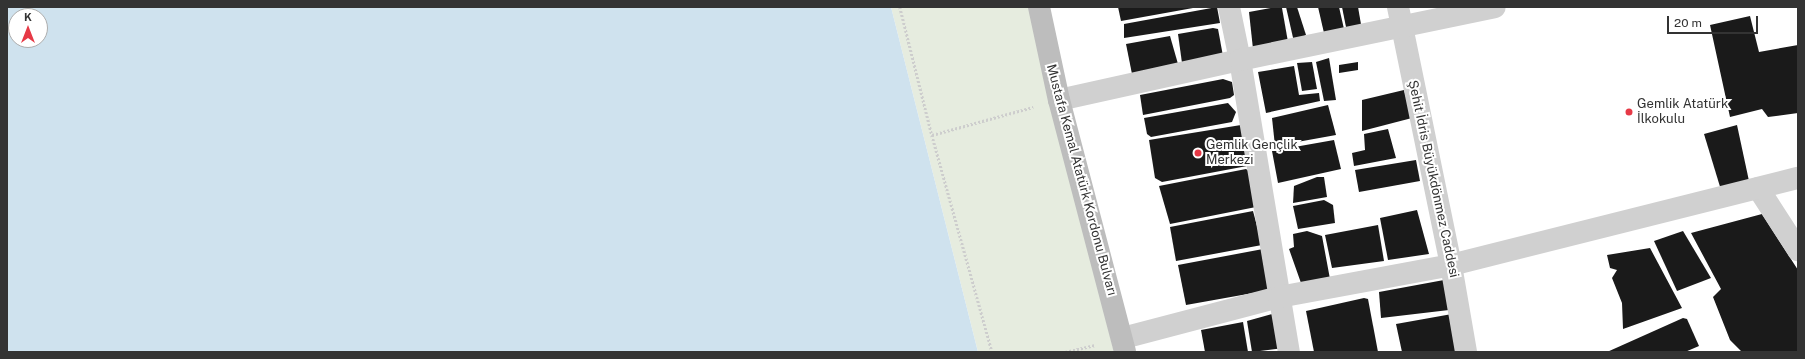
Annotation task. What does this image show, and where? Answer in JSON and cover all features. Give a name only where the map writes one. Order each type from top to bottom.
[{"type":"street","name":"Mustafa Kemal Atatürk Kordonu Bulvarı","points":[[1039,7],[1058,100],[1124,345]]},
{"type":"street","points":[[1229,7],[1240,60],[1289,352]]},
{"type":"street","points":[[1058,100],[1240,60],[1399,17],[1494,7]]},
{"type":"street","name":"Şehit İdris Büyükdönmez Caddesi","points":[[1399,17],[1452,265],[1466,352]]},
{"type":"street","points":[[1124,345],[1279,297],[1452,265],[1798,178]]},
{"type":"street","points":[[1758,188],[1798,250]]},
{"type":"path","points":[[900,7],[932,135],[992,352]]},
{"type":"path","points":[[932,135],[1058,100]]},
{"type":"shaded area","points":[[891,7],[1029,7],[1114,352],[978,352]]},
{"type":"water","points":[[7,7],[891,7],[978,352],[7,352]]},
{"type":"building","points":[[1118,7],[1193,7],[1193,8],[1121,21]]},
{"type":"building","points":[[1217,7],[1220,23],[1124,38],[1124,24]]},
{"type":"building","points":[[1276,7],[1282,8],[1288,42],[1253,49],[1249,12]]},
{"type":"building","points":[[1286,7],[1297,7],[1306,35],[1294,42]]},
{"type":"building","points":[[1318,7],[1339,7],[1344,29],[1324,33]]},
{"type":"building","points":[[1342,7],[1358,7],[1362,30],[1347,32]]},
{"type":"building","points":[[1750,16],[1759,52],[1798,45],[1798,113],[1768,117],[1762,109],[1730,117],[1710,25]]},
{"type":"building","points":[[1213,28],[1218,29],[1223,56],[1182,63],[1178,34]]},
{"type":"building","points":[[1170,36],[1178,64],[1132,74],[1126,44]]},
{"type":"building","points":[[1329,58],[1336,100],[1324,101],[1316,62]]},
{"type":"building","points":[[1312,62],[1317,89],[1302,91],[1297,63]]},
{"type":"building","points":[[1358,62],[1358,70],[1339,73],[1339,65]]},
{"type":"building","points":[[1294,66],[1299,95],[1319,93],[1320,101],[1266,113],[1258,72]]},
{"type":"building","points":[[1223,79],[1232,82],[1234,95],[1230,98],[1143,115],[1140,95]]},
{"type":"building","points":[[1404,90],[1412,118],[1362,131],[1362,100]]},
{"type":"building","points":[[1228,103],[1236,112],[1232,122],[1151,137],[1147,134],[1144,118]]},
{"type":"building","points":[[1328,105],[1336,135],[1275,146],[1272,118]]},
{"type":"building","name":"Gemlik Gençlik Merkezi","points":[[1241,125],[1247,166],[1162,182],[1155,178],[1149,140]]},
{"type":"building","points":[[1737,125],[1749,181],[1721,190],[1704,134]]},
{"type":"building","points":[[1388,129],[1396,158],[1354,166],[1352,153],[1365,150],[1364,134]]},
{"type":"building","points":[[1334,140],[1341,169],[1278,183],[1272,151]]},
{"type":"building","points":[[1416,160],[1420,181],[1359,192],[1355,170]]},
{"type":"building","points":[[1246,169],[1251,173],[1256,207],[1170,224],[1159,186]]},
{"type":"building","points":[[1317,177],[1324,177],[1327,197],[1293,203],[1294,186]]},
{"type":"building","points":[[1324,200],[1333,205],[1335,223],[1298,229],[1293,206]]},
{"type":"building","points":[[1417,210],[1429,254],[1388,260],[1380,218]]},
{"type":"building","points":[[1253,211],[1262,245],[1176,261],[1170,227]]},
{"type":"building","points":[[1762,214],[1798,270],[1798,352],[1742,352],[1730,340],[1713,297],[1721,289],[1691,233]]},
{"type":"building","points":[[1378,225],[1384,261],[1332,268],[1325,235]]},
{"type":"building","points":[[1307,231],[1322,236],[1330,279],[1301,283],[1289,249],[1294,247],[1293,234]]},
{"type":"building","points":[[1683,231],[1711,278],[1677,291],[1654,241]]},
{"type":"building","points":[[1650,248],[1682,308],[1623,329],[1622,303],[1612,278],[1617,270],[1610,268],[1607,255]]},
{"type":"building","points":[[1263,249],[1270,290],[1186,305],[1178,265]]},
{"type":"building","points":[[1444,280],[1449,310],[1381,318],[1379,292]]},
{"type":"building","points":[[1364,298],[1368,299],[1378,352],[1314,352],[1306,311]]},
{"type":"building","points":[[1276,313],[1284,348],[1252,352],[1247,321]]},
{"type":"building","points":[[1452,314],[1460,352],[1402,352],[1396,324]]},
{"type":"building","points":[[1683,318],[1687,319],[1699,346],[1685,352],[1607,352]]},
{"type":"building","points":[[1243,322],[1248,352],[1205,352],[1201,330]]},
{"type":"place","name":"Gemlik Atatürk İlkokulu","points":[[1629,112]]},
{"type":"place","name":"Gemlik Gençlik Merkezi","points":[[1198,153]]}]
